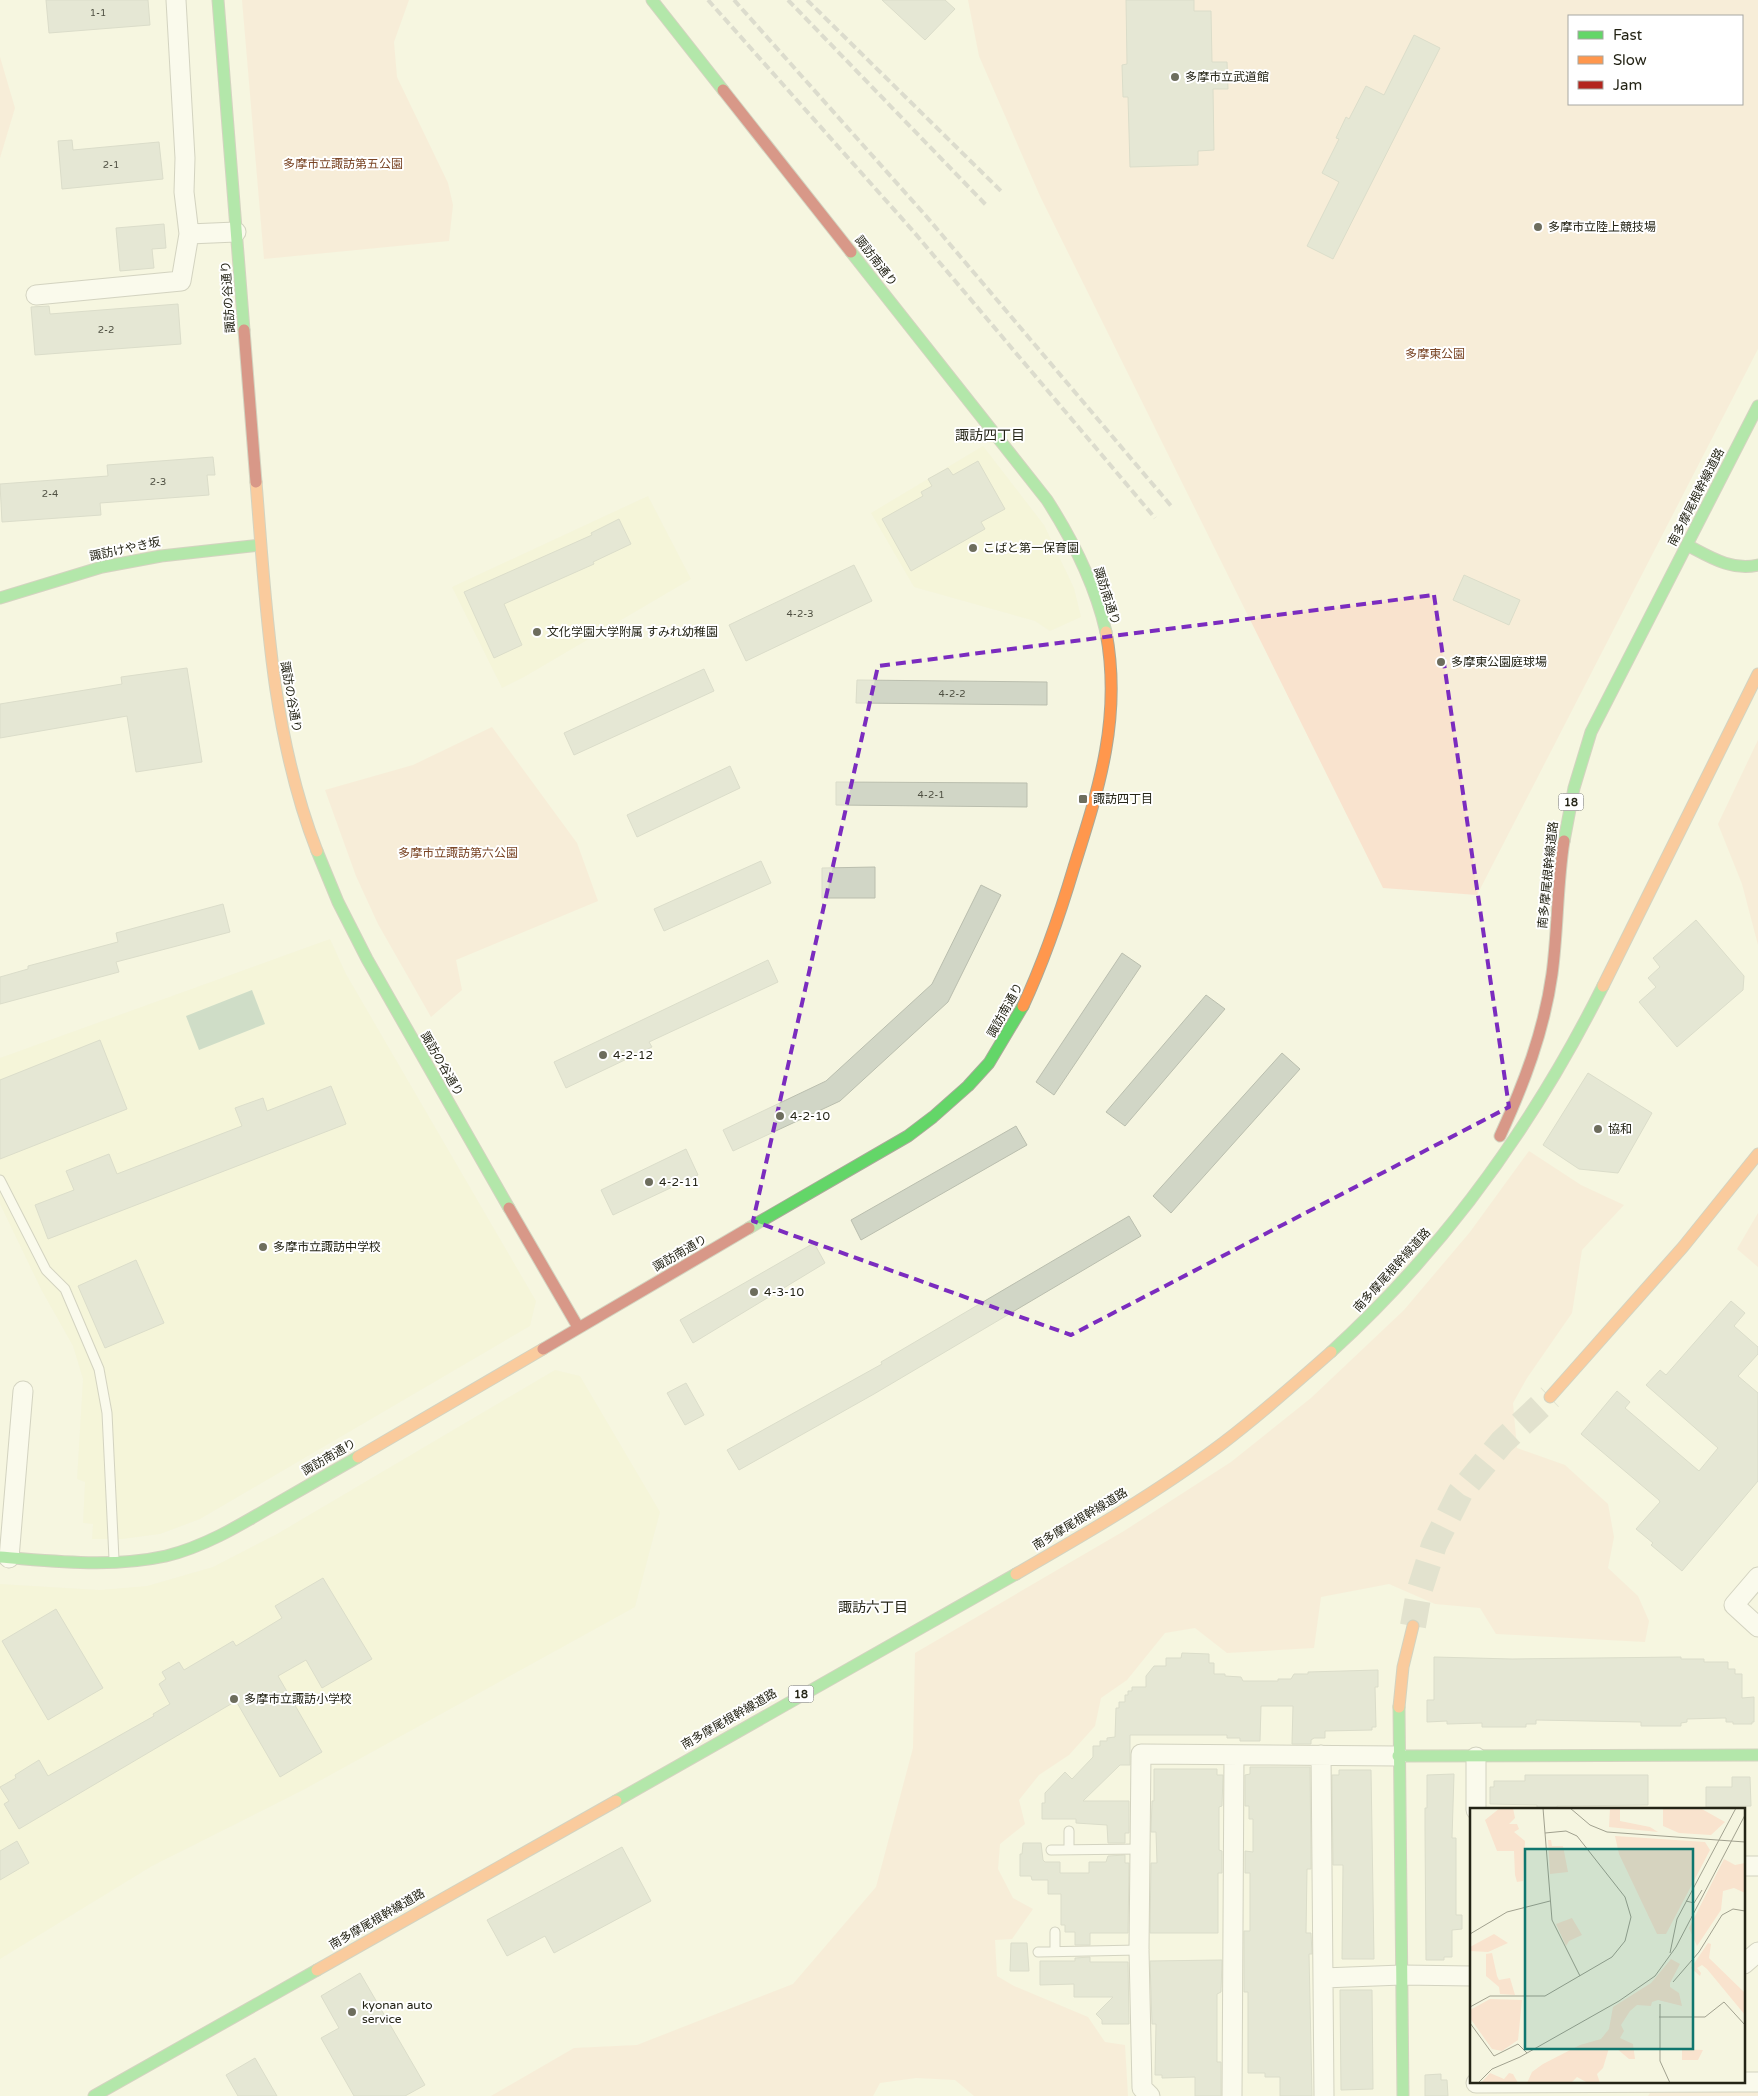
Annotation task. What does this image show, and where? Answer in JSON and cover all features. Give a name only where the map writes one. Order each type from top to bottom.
[{"type":"street","points":[[36,295],[181,281],[189,234],[184,192],[185,158],[176,0]]},
{"type":"street","name":"諏訪の谷通り","points":[[218,0],[260,545],[271,664],[285,744],[313,843],[366,959],[578,1327]]},
{"type":"street","name":"諏訪南通り","points":[[5,1557],[114,1562],[166,1556],[210,1541],[908,1136],[937,1115],[982,1071],[997,1052],[1023,1008],[1043,964],[1094,804],[1107,750],[1111,716],[1110,671],[1103,620],[1091,582],[1067,531],[1047,500],[652,0]]},
{"type":"street","points":[[189,234],[236,232]]},
{"type":"street","name":"南多摩尾根幹線道路","points":[[1454,1221],[1488,1163],[1507,1122],[1540,1030],[1552,975],[1563,844],[1574,786],[1591,732],[1758,406]]},
{"type":"street","name":"諏訪けやき坂","points":[[0,598],[102,567],[161,556],[260,545]]},
{"type":"street","points":[[1687,545],[1734,566],[1750,568],[1758,565]]},
{"type":"street","name":"南多摩尾根幹線道路","points":[[94,2096],[983,1593],[1163,1484],[1253,1420],[1358,1328],[1418,1264],[1454,1221],[1544,1092],[1579,1031],[1758,674]]},
{"type":"street","points":[[1550,1398],[1733,1188],[1758,1154]]},
{"type":"street","points":[[5,1557],[23,1391]]},
{"type":"street","points":[[1758,1577],[1734,1605],[1758,1626]]},
{"type":"street","points":[[1403,2096],[1398,1756],[1402,1676],[1413,1626]]},
{"type":"street","points":[[1150,2096],[1142,2088],[1139,1950],[1141,1754],[1476,1757],[1758,1755]]},
{"type":"street","points":[[1232,2096],[1234,1755]]},
{"type":"street","points":[[1321,1755],[1324,2096]]},
{"type":"street","points":[[1476,1757],[1476,1808]]},
{"type":"street","points":[[1746,1962],[1758,1952]]},
{"type":"street","points":[[1324,1978],[1402,1975],[1470,1976]]},
{"type":"street","points":[[1476,2087],[1636,2087],[1698,2084]]},
{"type":"lane","points":[[0,1180],[46,1270],[65,1289],[99,1369],[107,1413],[114,1562]]},
{"type":"lane","points":[[1069,1831],[1069,1850]]},
{"type":"lane","points":[[1051,1850],[1140,1849]]},
{"type":"lane","points":[[1055,1932],[1055,1951]]},
{"type":"lane","points":[[1038,1952],[1139,1950]]},
{"type":"highlighted area","points":[[1434,595],[1509,1107],[1071,1335],[753,1221],[878,666]]},
{"type":"shaded area","name":"こばと第一保育園","points":[[983,446],[1044,525],[1074,588],[1081,617],[1050,631],[1035,621],[914,587],[871,513]]},
{"type":"shaded area","name":"文化学園大学附属 すみれ幼稚園","points":[[648,496],[691,579],[502,688],[452,587]]},
{"type":"shaded area","name":"多摩市立諏訪中学校","points":[[330,939],[346,974],[536,1301],[530,1326],[200,1519],[160,1534],[122,1539],[92,1539],[93,1524],[83,1523],[85,1482],[77,1479],[83,1379],[73,1346],[42,1291],[0,1204],[0,1058]]},
{"type":"shaded area","points":[[252,990],[265,1024],[199,1050],[186,1016]]},
{"type":"shaded area","name":"多摩市立諏訪小学校","points":[[555,1370],[580,1376],[660,1512],[635,1607],[303,1790],[152,1866],[0,1959],[0,1584],[99,1590],[147,1586],[213,1567],[277,1534]]},
{"type":"green space","name":"多摩市立諏訪第五公園","points":[[242,0],[409,0],[394,42],[397,77],[448,183],[453,205],[449,241],[264,259]]},
{"type":"green space","name":"多摩東公園","points":[[968,0],[1758,0],[1758,349],[1477,895],[1383,888],[1040,196],[979,56]]},
{"type":"green space","points":[[0,57],[15,108],[0,158]]},
{"type":"green space","name":"多摩市立諏訪第六公園","points":[[492,727],[577,843],[598,901],[456,960],[462,990],[431,1017],[378,924],[356,876],[325,790],[413,765]]},
{"type":"green space","points":[[1758,740],[1758,945],[1742,884],[1718,824]]},
{"type":"green space","points":[[1529,1151],[1581,1185],[1624,1205],[1582,1250],[1572,1313],[1527,1378],[1513,1403],[1517,1448],[1565,1465],[1608,1504],[1614,1537],[1608,1568],[1638,1596],[1649,1621],[1645,1642],[1496,1634],[1480,1608],[1435,1604],[1389,1584],[1321,1597],[1314,1648],[1227,1653],[1195,1628],[1165,1633],[1127,1680],[1101,1698],[1095,1726],[1069,1755],[1039,1775],[1019,1800],[1025,1824],[1000,1844],[998,1869],[1013,1898],[1033,1909],[1012,1939],[995,1940],[997,1976],[1014,1986],[1088,2017],[1105,2042],[1125,2045],[1128,2096],[974,2096],[955,2080],[916,2078],[880,2083],[873,2096],[491,2096],[574,2048],[637,2045],[793,1984],[876,1887],[913,1748],[915,1653],[1124,1531],[1231,1462],[1311,1398],[1404,1310],[1470,1232]]},
{"type":"green space","points":[[1758,1213],[1758,1267],[1737,1249]]},
{"type":"green space","points":[[1652,2090],[1758,2091],[1758,2096],[1648,2096]]},
{"type":"building","points":[[46,0],[148,0],[150,25],[49,33]]},
{"type":"building","points":[[882,0],[945,0],[955,9],[925,40]]},
{"type":"building","name":"多摩市立武道館","points":[[1126,0],[1194,0],[1194,11],[1211,11],[1212,62],[1227,62],[1228,89],[1213,89],[1214,150],[1198,151],[1198,165],[1130,167],[1128,97],[1123,97],[1122,65],[1127,64]]},
{"type":"building","points":[[1414,35],[1440,48],[1333,259],[1307,246],[1339,182],[1322,173],[1339,139],[1336,138],[1346,117],[1349,119],[1366,86],[1384,95]]},
{"type":"building","points":[[72,140],[73,150],[159,142],[163,179],[62,189],[58,141]]},
{"type":"building","points":[[164,224],[166,248],[152,249],[154,268],[120,271],[116,228]]},
{"type":"building","points":[[178,304],[181,344],[35,355],[31,307],[49,306],[50,314]]},
{"type":"building","points":[[213,457],[215,475],[207,475],[209,495],[100,503],[101,515],[2,522],[0,484],[108,476],[107,465]]},
{"type":"building","points":[[978,461],[1005,509],[981,522],[985,529],[911,571],[882,519],[923,496],[921,492],[932,486],[928,479],[948,468],[953,475]]},
{"type":"building","points":[[619,519],[631,544],[593,562],[594,564],[504,604],[522,645],[494,658],[464,592],[592,535],[591,533]]},
{"type":"building","points":[[854,565],[872,601],[746,661],[729,625]]},
{"type":"building","points":[[1464,575],[1520,600],[1509,625],[1453,600]]},
{"type":"building","points":[[187,668],[202,762],[136,772],[127,716],[0,738],[0,704],[122,684],[121,677]]},
{"type":"building","points":[[704,669],[714,691],[574,755],[564,733]]},
{"type":"building","points":[[857,680],[1047,682],[1047,705],[856,703]]},
{"type":"building","points":[[730,766],[740,788],[637,837],[627,815]]},
{"type":"building","points":[[836,782],[1027,783],[1027,807],[836,805]]},
{"type":"building","points":[[761,861],[771,883],[664,931],[654,909]]},
{"type":"building","points":[[875,867],[875,898],[822,898],[822,868]]},
{"type":"building","points":[[981,885],[1001,895],[948,1002],[840,1101],[733,1151],[723,1130],[826,1081],[932,984]]},
{"type":"building","points":[[223,904],[230,932],[116,962],[119,972],[0,1004],[0,977],[28,969],[28,966],[118,942],[116,933]]},
{"type":"building","points":[[1696,920],[1744,976],[1743,990],[1677,1047],[1639,1002],[1656,987],[1648,978],[1660,967],[1653,958]]},
{"type":"building","points":[[1122,953],[1141,966],[1054,1095],[1036,1082]]},
{"type":"building","points":[[768,960],[778,982],[649,1042],[652,1047],[566,1088],[554,1062]]},
{"type":"building","points":[[1206,995],[1225,1009],[1125,1126],[1106,1112]]},
{"type":"building","points":[[100,1040],[127,1109],[0,1159],[0,1080]]},
{"type":"building","points":[[1282,1053],[1300,1069],[1171,1213],[1153,1196]]},
{"type":"building","name":"協和","points":[[1588,1073],[1652,1113],[1618,1173],[1579,1169],[1543,1145]]},
{"type":"building","points":[[331,1086],[346,1124],[48,1239],[35,1205],[74,1190],[66,1171],[109,1154],[117,1174],[242,1126],[235,1108],[263,1098],[267,1111]]},
{"type":"building","points":[[1016,1126],[1027,1145],[861,1240],[851,1220]]},
{"type":"building","name":"4-2-11","points":[[686,1149],[698,1175],[613,1215],[601,1190]]},
{"type":"building","points":[[1129,1216],[1141,1236],[874,1394],[739,1470],[727,1450],[882,1364],[881,1362]]},
{"type":"building","name":"4-3-10","points":[[814,1243],[825,1263],[693,1343],[680,1320]]},
{"type":"building","points":[[136,1260],[164,1323],[105,1348],[78,1286]]},
{"type":"building","points":[[1731,1301],[1745,1313],[1734,1326],[1758,1347],[1758,1354],[1738,1376],[1758,1393],[1758,1481],[1682,1571],[1651,1545],[1653,1543],[1636,1529],[1660,1502],[1659,1500],[1581,1434],[1617,1391],[1630,1402],[1625,1408],[1699,1471],[1718,1448],[1646,1385],[1660,1370],[1666,1375]]},
{"type":"building","points":[[686,1383],[704,1415],[685,1425],[667,1393]]},
{"type":"building","points":[[323,1578],[372,1659],[322,1688],[306,1660],[278,1676],[322,1752],[280,1777],[236,1701],[19,1829],[4,1804],[9,1801],[0,1787],[16,1778],[15,1775],[39,1760],[48,1776],[154,1716],[153,1714],[170,1704],[159,1684],[166,1679],[162,1672],[179,1662],[184,1670],[233,1641],[236,1646],[282,1618],[275,1606]]},
{"type":"building","points":[[56,1609],[103,1688],[48,1720],[2,1641]]},
{"type":"building","points":[[1182,1653],[1209,1654],[1209,1663],[1214,1663],[1214,1674],[1241,1677],[1243,1681],[1278,1681],[1278,1679],[1291,1679],[1294,1674],[1308,1674],[1308,1672],[1378,1670],[1378,1687],[1375,1687],[1376,1727],[1372,1727],[1372,1730],[1325,1731],[1325,1738],[1314,1738],[1311,1740],[1311,1744],[1292,1744],[1293,1706],[1261,1706],[1260,1741],[1240,1741],[1240,1738],[1227,1738],[1227,1735],[1130,1735],[1130,1765],[1120,1765],[1083,1801],[1129,1801],[1129,1833],[1125,1833],[1125,1843],[1108,1843],[1107,1825],[1076,1823],[1076,1819],[1042,1819],[1042,1803],[1045,1803],[1045,1793],[1065,1772],[1072,1779],[1093,1757],[1093,1746],[1100,1746],[1100,1741],[1107,1741],[1107,1738],[1115,1737],[1116,1708],[1119,1708],[1119,1702],[1125,1702],[1125,1695],[1128,1695],[1128,1691],[1132,1691],[1132,1687],[1146,1687],[1146,1676],[1154,1666],[1166,1666],[1166,1658],[1181,1658]]},
{"type":"building","points":[[1434,1657],[1512,1659],[1681,1657],[1681,1659],[1704,1659],[1704,1662],[1728,1662],[1728,1669],[1735,1669],[1735,1674],[1742,1674],[1742,1698],[1754,1697],[1754,1722],[1752,1724],[1733,1724],[1733,1722],[1726,1722],[1726,1718],[1687,1719],[1687,1722],[1681,1723],[1681,1726],[1641,1726],[1641,1722],[1536,1720],[1536,1724],[1526,1724],[1526,1727],[1482,1727],[1482,1723],[1447,1724],[1447,1721],[1427,1722],[1427,1700],[1434,1700]]},
{"type":"building","points":[[1250,1767],[1310,1767],[1311,1869],[1307,1869],[1306,1933],[1311,1933],[1312,1954],[1309,1954],[1312,2096],[1280,2096],[1280,2077],[1265,2077],[1265,2073],[1248,2073],[1248,1992],[1244,1992],[1244,1931],[1250,1931],[1250,1873],[1245,1873],[1245,1851],[1253,1852],[1253,1819],[1249,1819],[1249,1806],[1245,1806],[1245,1775],[1250,1774]]},
{"type":"building","points":[[1154,1769],[1217,1769],[1217,1775],[1223,1775],[1222,1806],[1219,1807],[1219,1850],[1222,1851],[1222,1873],[1218,1873],[1218,1933],[1150,1933],[1151,1863],[1157,1863],[1156,1832],[1151,1832],[1152,1801],[1154,1801]]},
{"type":"building","points":[[1339,1770],[1371,1770],[1374,1959],[1342,1959],[1343,1865],[1333,1865],[1332,1775],[1339,1775]]},
{"type":"building","points":[[1454,1774],[1452,1838],[1456,1838],[1456,1915],[1462,1915],[1462,1929],[1452,1930],[1452,1957],[1444,1957],[1444,1960],[1426,1960],[1425,1808],[1427,1808],[1427,1775]]},
{"type":"building","points":[[1525,1775],[1648,1775],[1648,1805],[1537,1808],[1537,1805],[1490,1804],[1490,1787],[1494,1787],[1494,1781],[1525,1781]]},
{"type":"building","points":[[1732,1777],[1750,1777],[1751,1806],[1706,1807],[1706,1787],[1732,1787]]},
{"type":"building","points":[[17,1841],[29,1863],[0,1880],[0,1851]]},
{"type":"building","points":[[1023,1843],[1041,1843],[1043,1860],[1045,1862],[1060,1862],[1060,1873],[1089,1873],[1089,1862],[1106,1862],[1108,1856],[1125,1855],[1125,1863],[1129,1863],[1128,1933],[1090,1933],[1090,1945],[1075,1945],[1075,1932],[1065,1932],[1065,1925],[1061,1925],[1061,1894],[1048,1894],[1048,1880],[1032,1880],[1031,1876],[1020,1876],[1020,1854],[1022,1854]]},
{"type":"building","points":[[622,1847],[651,1901],[554,1953],[545,1936],[507,1956],[487,1920]]},
{"type":"building","points":[[1011,1943],[1027,1943],[1029,1971],[1010,1971]]},
{"type":"building","points":[[1090,1957],[1090,1962],[1128,1962],[1129,2024],[1102,2024],[1102,2020],[1096,2014],[1113,1997],[1074,1997],[1074,1984],[1040,1985],[1040,1961],[1075,1961],[1075,1958]]},
{"type":"building","points":[[1222,1960],[1221,1992],[1217,1994],[1217,2062],[1221,2062],[1221,2096],[1195,2096],[1195,2077],[1162,2078],[1162,2075],[1155,2075],[1156,2024],[1152,2024],[1150,1961]]},
{"type":"building","points":[[360,1973],[425,2085],[405,2096],[354,2096],[321,2038],[339,2028],[321,1996]]},
{"type":"building","points":[[1340,1990],[1372,1990],[1373,2089],[1341,2090]]},
{"type":"building","points":[[255,2058],[277,2096],[238,2096],[226,2075]]},
{"type":"building","points":[[1441,2074],[1441,2080],[1447,2080],[1448,2096],[1425,2096],[1425,2075]]},
{"type":"tunnel","points":[[1413,1626],[1419,1592],[1434,1545],[1460,1493],[1502,1442],[1550,1397]]},
{"type":"railway","points":[[708,0],[913,231],[1155,518]]},
{"type":"railway","points":[[734,0],[926,216],[1172,507]]},
{"type":"railway","points":[[788,0],[987,206]]},
{"type":"railway","points":[[807,0],[1003,193]]},
{"type":"traffic: fast","points":[[218,0],[244,330]]},
{"type":"traffic: fast","points":[[652,0],[723,90]]},
{"type":"traffic: fast","points":[[851,252],[1047,500],[1083,564],[1096,597],[1106,632]]},
{"type":"traffic: fast","points":[[1564,841],[1574,788],[1591,732],[1758,406]]},
{"type":"traffic: fast","points":[[0,598],[102,567],[161,556],[260,545]]},
{"type":"traffic: fast","points":[[1687,545],[1721,562],[1739,566],[1758,565]]},
{"type":"traffic: fast","points":[[317,851],[338,902],[367,959],[509,1208]]},
{"type":"traffic: fast","points":[[1331,1352],[1412,1270],[1449,1227],[1484,1181],[1548,1086],[1603,986]]},
{"type":"traffic: fast","points":[[749,1228],[908,1136],[933,1117],[968,1086],[989,1063],[1023,1006]]},
{"type":"traffic: fast","points":[[0,1557],[104,1563],[146,1560],[166,1556],[219,1536],[358,1457]]},
{"type":"traffic: fast","points":[[616,1801],[1016,1574]]},
{"type":"traffic: fast","points":[[1399,1707],[1403,2096]]},
{"type":"traffic: fast","points":[[1398,1756],[1758,1755]]},
{"type":"traffic: fast","points":[[94,2096],[317,1970]]},
{"type":"traffic: slow","points":[[256,482],[263,575],[280,715],[289,761],[317,851]]},
{"type":"traffic: slow","points":[[1023,1006],[1057,920],[1092,809],[1099,780],[1105,752],[1111,693],[1106,632]]},
{"type":"traffic: slow","points":[[1603,986],[1758,674]]},
{"type":"traffic: slow","points":[[1550,1397],[1683,1247],[1758,1154]]},
{"type":"traffic: slow","points":[[358,1457],[543,1349]]},
{"type":"traffic: slow","points":[[1016,1574],[1122,1512],[1198,1461],[1251,1421],[1331,1352]]},
{"type":"traffic: slow","points":[[1399,1707],[1403,1667],[1413,1626]]},
{"type":"traffic: slow","points":[[317,1970],[616,1801]]},
{"type":"traffic: jam","points":[[723,90],[851,252]]},
{"type":"traffic: jam","points":[[244,330],[256,482]]},
{"type":"traffic: jam","points":[[1500,1136],[1532,1057],[1544,1016],[1554,957],[1564,841]]},
{"type":"traffic: jam","points":[[509,1208],[578,1327]]},
{"type":"traffic: jam","points":[[543,1349],[749,1228]]},
{"type":"place","name":"多摩市立武道館","points":[[1175,77]]},
{"type":"place","name":"多摩市立陸上競技場","points":[[1538,227]]},
{"type":"place","name":"こばと第一保育園","points":[[973,548]]},
{"type":"place","name":"文化学園大学附属 すみれ幼稚園","points":[[537,632]]},
{"type":"place","name":"多摩東公園庭球場","points":[[1441,662]]},
{"type":"place","name":"諏訪四丁目","points":[[1083,799]]},
{"type":"place","name":"4-2-12","points":[[603,1055]]},
{"type":"place","name":"4-2-10","points":[[780,1116]]},
{"type":"place","name":"協和","points":[[1598,1129]]},
{"type":"place","name":"4-2-11","points":[[649,1182]]},
{"type":"place","name":"多摩市立諏訪中学校","points":[[263,1247]]},
{"type":"place","name":"4-3-10","points":[[754,1292]]},
{"type":"place","name":"多摩市立諏訪小学校","points":[[234,1699]]},
{"type":"place","name":"kyonan auto service","points":[[352,2012]]},
{"type":"district","name":"諏訪四丁目","points":[[990,435]]},
{"type":"district","name":"諏訪六丁目","points":[[873,1607]]}]
